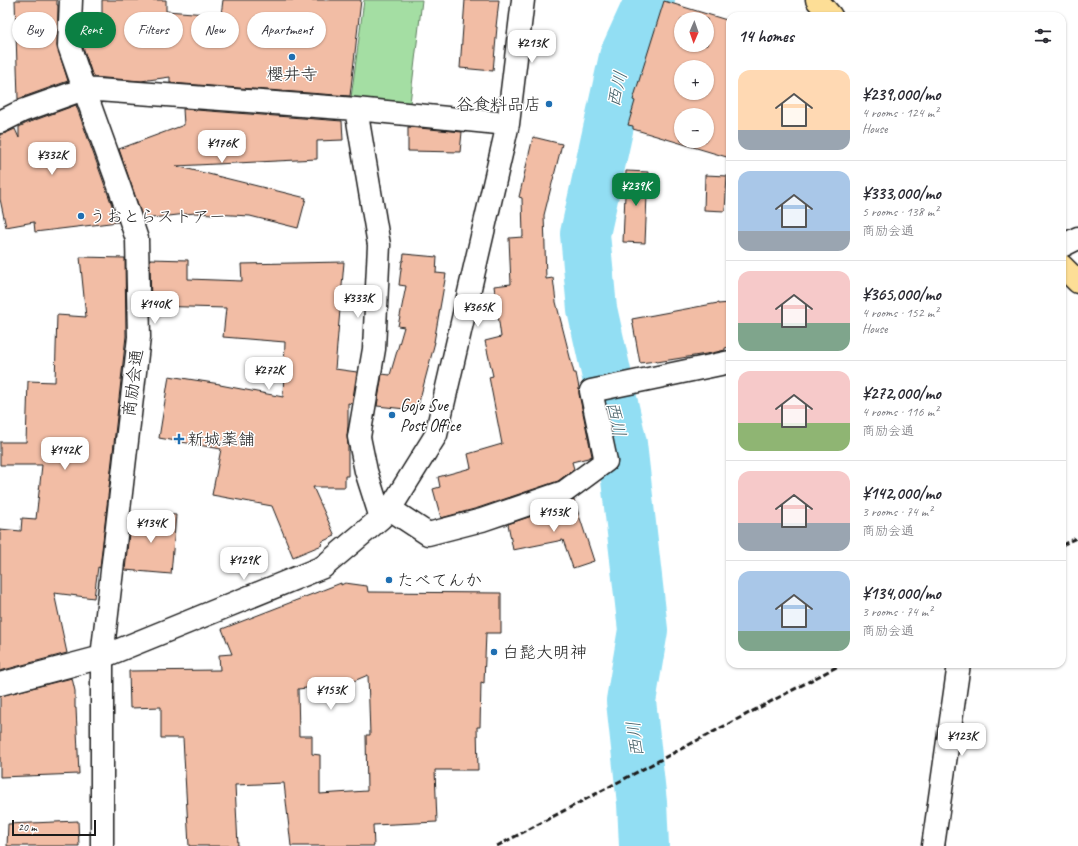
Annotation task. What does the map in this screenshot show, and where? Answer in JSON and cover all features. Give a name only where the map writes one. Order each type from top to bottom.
[{"type":"highway","points":[[817,0],[828,12]]},
{"type":"highway","points":[[1066,270],[1078,282]]},
{"type":"street","name":"商励会通","points":[[71,0],[69,46],[137,239],[139,337],[102,657],[102,846]]},
{"type":"street","points":[[0,684],[102,657],[323,567],[386,514],[436,435],[508,124],[523,0]]},
{"type":"street","points":[[0,122],[22,111],[84,88],[356,109],[508,124]]},
{"type":"street","points":[[356,109],[379,245],[374,349],[360,437],[366,471],[386,514],[428,534],[482,520],[564,492],[606,462],[591,391],[726,363]]},
{"type":"street","points":[[1066,244],[1078,238]]},
{"type":"street","points":[[933,846],[957,668]]},
{"type":"green space","points":[[364,0],[422,0],[410,103],[351,98]]},
{"type":"building","points":[[15,0],[57,0],[58,5],[57,46],[57,12],[15,12]]},
{"type":"building","points":[[102,0],[166,0],[166,11],[180,12],[124,12],[124,48],[183,48],[183,12],[191,13],[191,48],[239,48],[239,12],[221,12],[223,0],[361,0],[350,96],[170,83],[170,77],[141,81],[93,77],[83,48],[116,48],[116,12],[102,12]]},
{"type":"building","points":[[465,0],[499,0],[493,71],[460,68]]},
{"type":"building","points":[[664,1],[700,12],[674,12],[674,52],[714,52],[714,16],[726,20],[726,157],[697,148],[714,148],[714,108],[674,108],[674,141],[633,129],[633,126],[628,125],[635,101],[633,100]]},
{"type":"building","points":[[57,46],[68,81],[18,99],[16,48],[57,48]]},
{"type":"building","points":[[76,105],[118,222],[35,232],[34,222],[6,227],[0,199],[0,134],[15,129],[19,138],[19,127]]},
{"type":"building","points":[[183,109],[342,121],[343,140],[317,141],[317,159],[176,166],[306,198],[298,228],[250,216],[195,213],[143,219],[119,149],[184,125]]},
{"type":"building","points":[[408,127],[462,132],[460,152],[408,151]]},
{"type":"building","points":[[533,137],[562,144],[544,215],[546,279],[553,278],[556,302],[574,373],[576,373],[592,456],[572,462],[574,469],[558,481],[478,508],[441,518],[433,489],[440,487],[438,477],[471,468],[468,454],[502,444],[489,377],[493,376],[485,341],[501,337],[494,286],[511,284],[509,238],[523,237],[522,198],[519,197]]},
{"type":"building","points":[[626,171],[648,172],[645,243],[623,242]]},
{"type":"building","points":[[705,175],[726,176],[725,211],[704,210]]},
{"type":"building","points":[[404,254],[437,257],[436,273],[446,274],[435,342],[418,406],[416,405],[415,410],[377,406],[382,374],[390,375],[404,327],[398,326],[406,286],[399,285]]},
{"type":"building","points":[[80,257],[125,258],[126,336],[100,568],[98,567],[94,598],[54,593],[67,653],[0,671],[0,529],[21,531],[22,518],[36,519],[42,465],[0,465],[0,442],[26,442],[28,381],[55,382],[57,315],[86,317]]},
{"type":"building","points":[[150,259],[188,260],[188,279],[242,281],[241,264],[344,262],[335,369],[357,372],[352,404],[348,403],[348,476],[345,476],[345,487],[313,487],[335,536],[321,542],[322,545],[293,557],[272,506],[212,495],[221,449],[159,438],[169,376],[220,384],[283,397],[285,342],[223,337],[226,308],[151,306]]},
{"type":"building","points":[[718,303],[726,303],[726,348],[725,350],[712,353],[657,362],[640,363],[632,319]]},
{"type":"building","points":[[574,500],[594,561],[573,568],[563,540],[513,550],[508,524],[568,504]]},
{"type":"building","points":[[148,513],[176,515],[171,574],[125,570],[131,515],[147,517]]},
{"type":"building","points":[[341,583],[341,585],[345,583],[367,586],[368,592],[501,593],[501,633],[486,633],[484,683],[481,682],[480,727],[477,727],[478,770],[435,770],[437,822],[373,825],[374,846],[291,846],[284,783],[235,785],[238,846],[189,846],[183,738],[161,738],[161,707],[130,708],[129,671],[220,670],[219,655],[232,654],[222,629]],"holes":[[[368,675],[370,735],[366,735],[367,791],[320,794],[320,755],[312,754],[312,736],[299,736],[298,689],[349,683]]]},
{"type":"building","points":[[72,678],[75,691],[79,774],[0,777],[0,696]]},
{"type":"building","points":[[78,821],[79,846],[7,846],[8,824]]},
{"type":"waterway","name":"西川","points":[[644,846],[642,803],[631,701],[643,630],[622,444],[592,309],[585,234],[624,57],[650,0]]},
{"type":"railway","points":[[1066,543],[1078,537]]},
{"type":"railway","points":[[497,846],[834,668]]},
{"type":"place","name":"櫻井寺","points":[[292,57]]},
{"type":"place","name":"谷食料品店","points":[[549,104]]},
{"type":"place","name":"うおとらストアー","points":[[81,216]]},
{"type":"place","name":"Gojo Sue Post Office","points":[[392,415]]},
{"type":"place","name":"新城薬舗","points":[[179,439]]},
{"type":"place","name":"たべてんか","points":[[389,580]]},
{"type":"place","name":"白髭大明神","points":[[494,652]]}]
